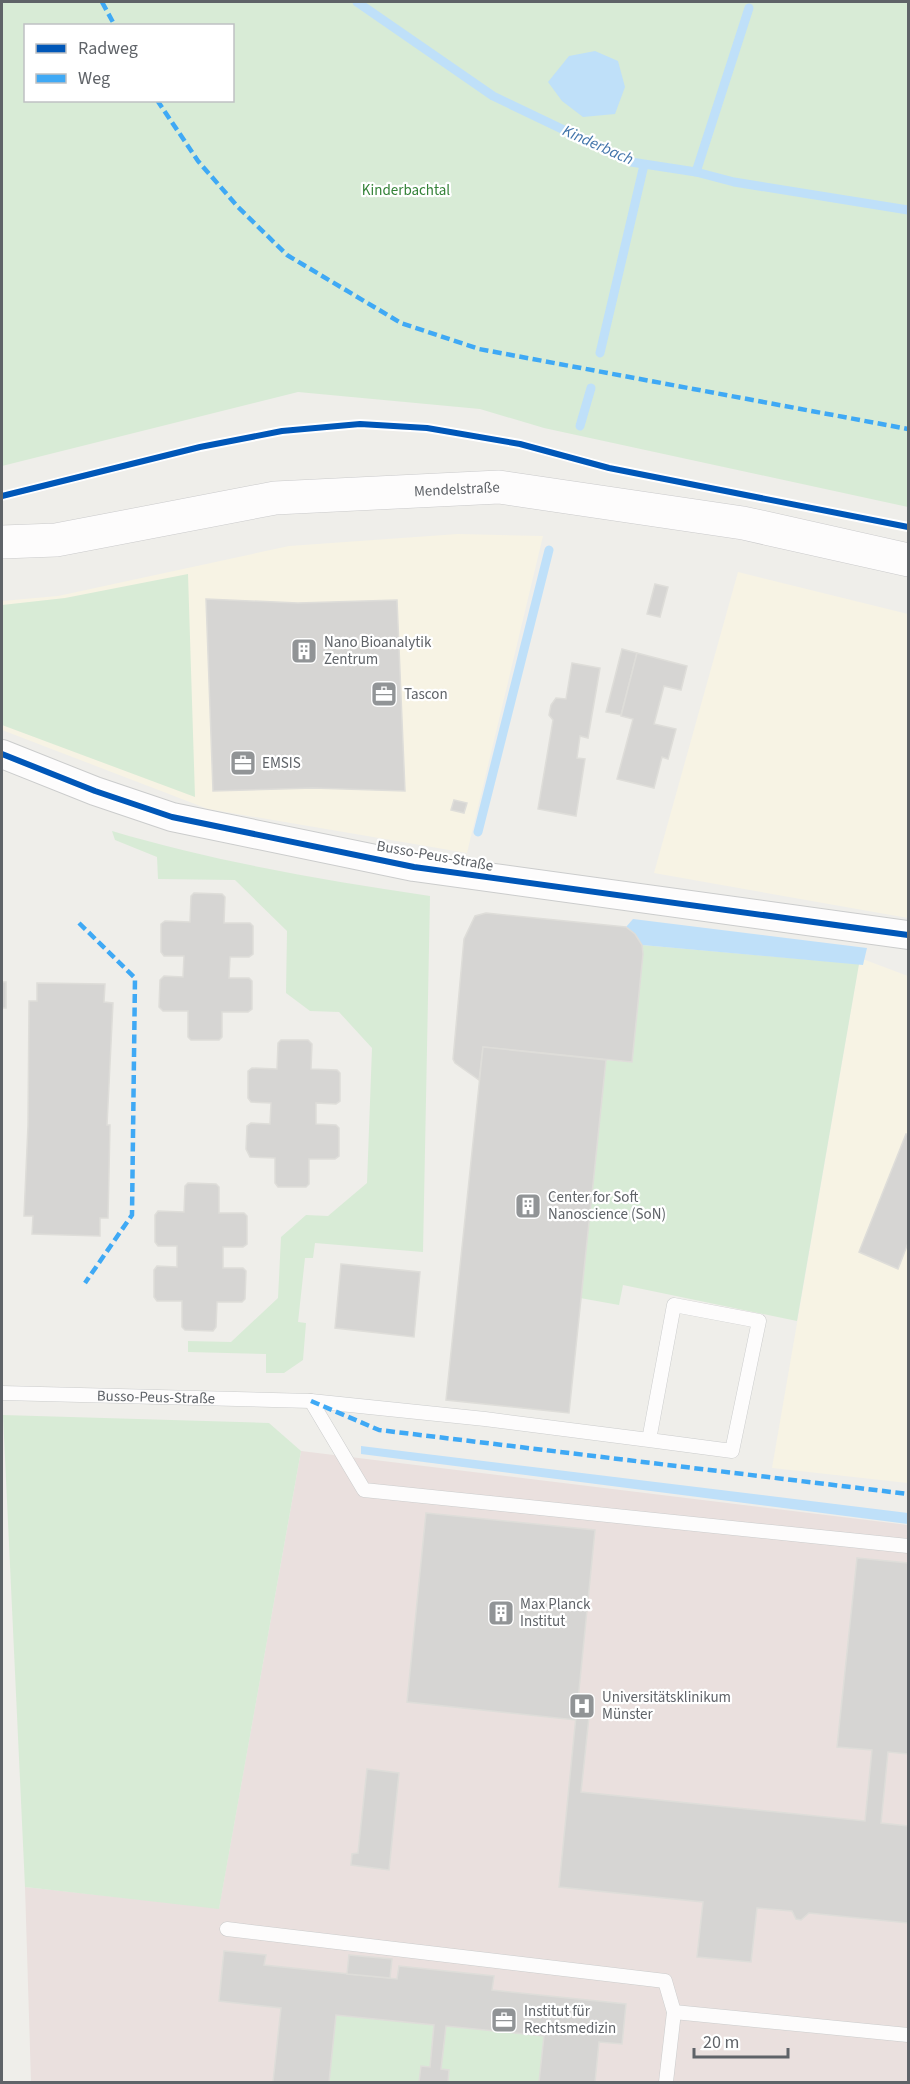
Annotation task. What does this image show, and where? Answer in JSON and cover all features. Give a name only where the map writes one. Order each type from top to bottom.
[{"type":"main road","name":"Mendelstraße","points":[[2,542],[56,540],[275,498],[499,487],[743,523],[909,560]]},
{"type":"street","name":"Busso-Peus-Straße","points":[[2,754],[95,792],[172,817],[414,867],[909,935]]},
{"type":"lane","name":"Busso-Peus-Straße","points":[[2,1393],[311,1401],[485,1419],[732,1451],[759,1321],[674,1305],[649,1440]]},
{"type":"lane","points":[[311,1401],[364,1490],[909,1546]]},
{"type":"lane","points":[[227,1929],[665,1981],[674,2012],[666,2082]]},
{"type":"lane","points":[[674,2012],[909,2035]]},
{"type":"shaded area","points":[[458,534],[543,536],[467,853],[208,809],[2,730],[2,601],[58,596],[289,546]]},
{"type":"shaded area","points":[[738,572],[908,614],[908,918],[654,873]]},
{"type":"shaded area","points":[[860,958],[908,976],[908,1483],[772,1468]]},
{"type":"shaded area","name":"Universitätsklinikum Münster","points":[[301,1451],[908,1525],[908,2082],[31,2082],[25,1887],[219,1908]]},
{"type":"green space","name":"Kinderbachtal","points":[[2,2],[908,2],[908,507],[544,428],[480,409],[298,392],[2,466]]},
{"type":"green space","points":[[188,574],[195,797],[2,725],[2,605],[65,598]]},
{"type":"green space","points":[[112,831],[191,852],[270,869],[430,896],[423,1252],[315,1243],[313,1258],[305,1258],[298,1322],[306,1323],[303,1360],[284,1373],[266,1373],[266,1354],[188,1352],[188,1341],[231,1342],[278,1298],[281,1237],[306,1215],[328,1216],[367,1183],[372,1048],[339,1012],[310,1011],[286,993],[287,931],[235,880],[158,879],[157,857],[115,840]]},
{"type":"green space","points":[[642,945],[859,964],[797,1321],[623,1285],[619,1305],[580,1298],[606,1060],[632,1062]]},
{"type":"green space","points":[[3,1415],[269,1423],[301,1451],[219,1909],[25,1887]]},
{"type":"green space","points":[[336,2015],[434,2025],[430,2067],[421,2067],[419,2082],[329,2082]]},
{"type":"green space","points":[[446,2026],[544,2036],[539,2082],[448,2082],[449,2070],[441,2069]]},
{"type":"water","points":[[595,51],[618,61],[625,87],[615,114],[583,117],[562,101],[548,82],[569,56]]},
{"type":"water","points":[[633,919],[867,948],[863,965],[642,945],[635,934],[626,927]]},
{"type":"water","points":[[361,1446],[908,1513],[908,1524],[361,1454]]},
{"type":"building","points":[[655,584],[668,587],[660,617],[647,614]]},
{"type":"building","name":"Nano Bioanalytik Zentrum","points":[[206,599],[298,603],[397,600],[405,791],[313,788],[213,791]]},
{"type":"building","points":[[622,649],[637,653],[621,715],[606,712]]},
{"type":"building","points":[[637,653],[687,666],[681,690],[664,686],[654,724],[676,729],[668,759],[662,757],[654,788],[617,779],[633,719],[621,716]]},
{"type":"building","points":[[572,663],[600,668],[588,738],[580,736],[577,758],[585,759],[576,816],[538,809],[553,720],[549,715],[551,705],[556,698],[566,699]]},
{"type":"building","points":[[454,800],[467,803],[464,813],[451,810]]},
{"type":"building","points":[[194,893],[222,894],[225,897],[224,923],[250,923],[253,926],[253,954],[249,957],[230,957],[229,978],[249,978],[252,981],[252,1009],[248,1012],[222,1012],[222,1037],[219,1040],[191,1040],[188,1037],[188,1011],[163,1011],[159,1007],[160,980],[164,976],[183,977],[184,956],[164,956],[161,952],[161,924],[165,921],[190,922],[191,896]]},
{"type":"building","points":[[486,913],[626,927],[635,934],[642,945],[643,954],[632,1062],[483,1047],[479,1080],[455,1063],[453,1059],[464,939],[475,916]]},
{"type":"building","points":[[2,982],[6,982],[6,1008],[2,1008]]},
{"type":"building","points":[[37,983],[105,984],[104,1002],[113,1003],[107,1125],[110,1125],[108,1218],[100,1218],[100,1236],[32,1234],[33,1216],[24,1216],[28,1125],[29,1001],[37,1001]]},
{"type":"building","points":[[281,1040],[308,1040],[312,1044],[311,1069],[337,1070],[340,1073],[340,1101],[336,1104],[316,1103],[316,1124],[336,1125],[339,1128],[339,1156],[335,1159],[309,1159],[309,1184],[306,1187],[278,1187],[275,1183],[275,1158],[250,1157],[246,1149],[247,1126],[251,1123],[270,1124],[271,1103],[251,1102],[248,1098],[248,1071],[252,1068],[277,1069],[278,1043]]},
{"type":"building","name":"Center for Soft Nanoscience (SoN)","points":[[483,1047],[606,1060],[569,1413],[446,1400]]},
{"type":"building","points":[[906,1134],[908,1135],[908,1243],[898,1269],[859,1252]]},
{"type":"building","points":[[188,1183],[216,1184],[219,1187],[219,1213],[244,1213],[247,1216],[247,1244],[243,1247],[223,1247],[223,1268],[243,1268],[246,1271],[245,1299],[242,1302],[217,1302],[216,1327],[213,1331],[185,1330],[182,1327],[182,1301],[157,1301],[154,1297],[154,1270],[157,1266],[177,1267],[177,1246],[158,1246],[155,1242],[155,1215],[158,1211],[184,1212],[185,1186]]},
{"type":"building","points":[[341,1264],[420,1272],[414,1337],[335,1328]]},
{"type":"building","name":"Max Planck Institut","points":[[426,1513],[595,1530],[576,1720],[407,1702]]},
{"type":"building","points":[[857,1558],[908,1563],[908,1754],[888,1752],[881,1823],[908,1826],[908,1923],[809,1913],[801,1920],[796,1919],[792,1911],[757,1908],[751,1962],[697,1957],[703,1902],[559,1887],[578,1696],[591,1698],[581,1792],[865,1821],[872,1750],[837,1747]]},
{"type":"building","points":[[367,1769],[399,1773],[389,1870],[351,1865],[352,1854],[358,1853]]},
{"type":"building","name":"Institut für Rechtsmedizin","points":[[224,1951],[266,1955],[264,1965],[397,1979],[399,1966],[494,1976],[492,1990],[626,2004],[622,2044],[599,2042],[595,2082],[539,2082],[544,2036],[446,2026],[441,2069],[449,2070],[448,2082],[419,2082],[421,2066],[430,2067],[434,2025],[336,2015],[329,2082],[273,2082],[281,2008],[219,2001]]},
{"type":"building","points":[[349,1955],[392,1959],[390,1978],[347,1974]]},
{"type":"waterway","name":"Kinderbach","points":[[357,2],[493,96],[631,162],[696,172],[734,182],[908,210]]},
{"type":"waterway","points":[[696,172],[749,8]]},
{"type":"waterway","points":[[600,353],[644,165]]},
{"type":"waterway","points":[[580,426],[591,388]]},
{"type":"waterway","points":[[478,832],[549,550]]},
{"type":"marked path","points":[[102,2],[114,24]]},
{"type":"marked path","points":[[158,102],[198,161],[238,207],[287,255],[401,323],[479,349],[908,429]]},
{"type":"marked path","points":[[79,923],[135,978],[132,1215],[85,1283]]},
{"type":"marked path","points":[[311,1401],[379,1430],[908,1494]]},
{"type":"cycle path","points":[[2,496],[200,447],[282,431],[360,424],[427,428],[520,444],[609,468],[908,527]]},
{"type":"cycle path","points":[[2,754],[95,791],[172,817],[414,867],[908,935]]},
{"type":"place","name":"Nano Bioanalytik Zentrum","points":[[304,651]]},
{"type":"place","name":"Tascon","points":[[384,694]]},
{"type":"place","name":"EMSIS","points":[[243,763]]},
{"type":"place","name":"Center for Soft Nanoscience (SoN)","points":[[528,1206]]},
{"type":"place","name":"Max Planck Institut","points":[[501,1613]]},
{"type":"place","name":"Universitätsklinikum Münster","points":[[582,1706]]},
{"type":"place","name":"Institut für Rechtsmedizin","points":[[504,2020]]}]
